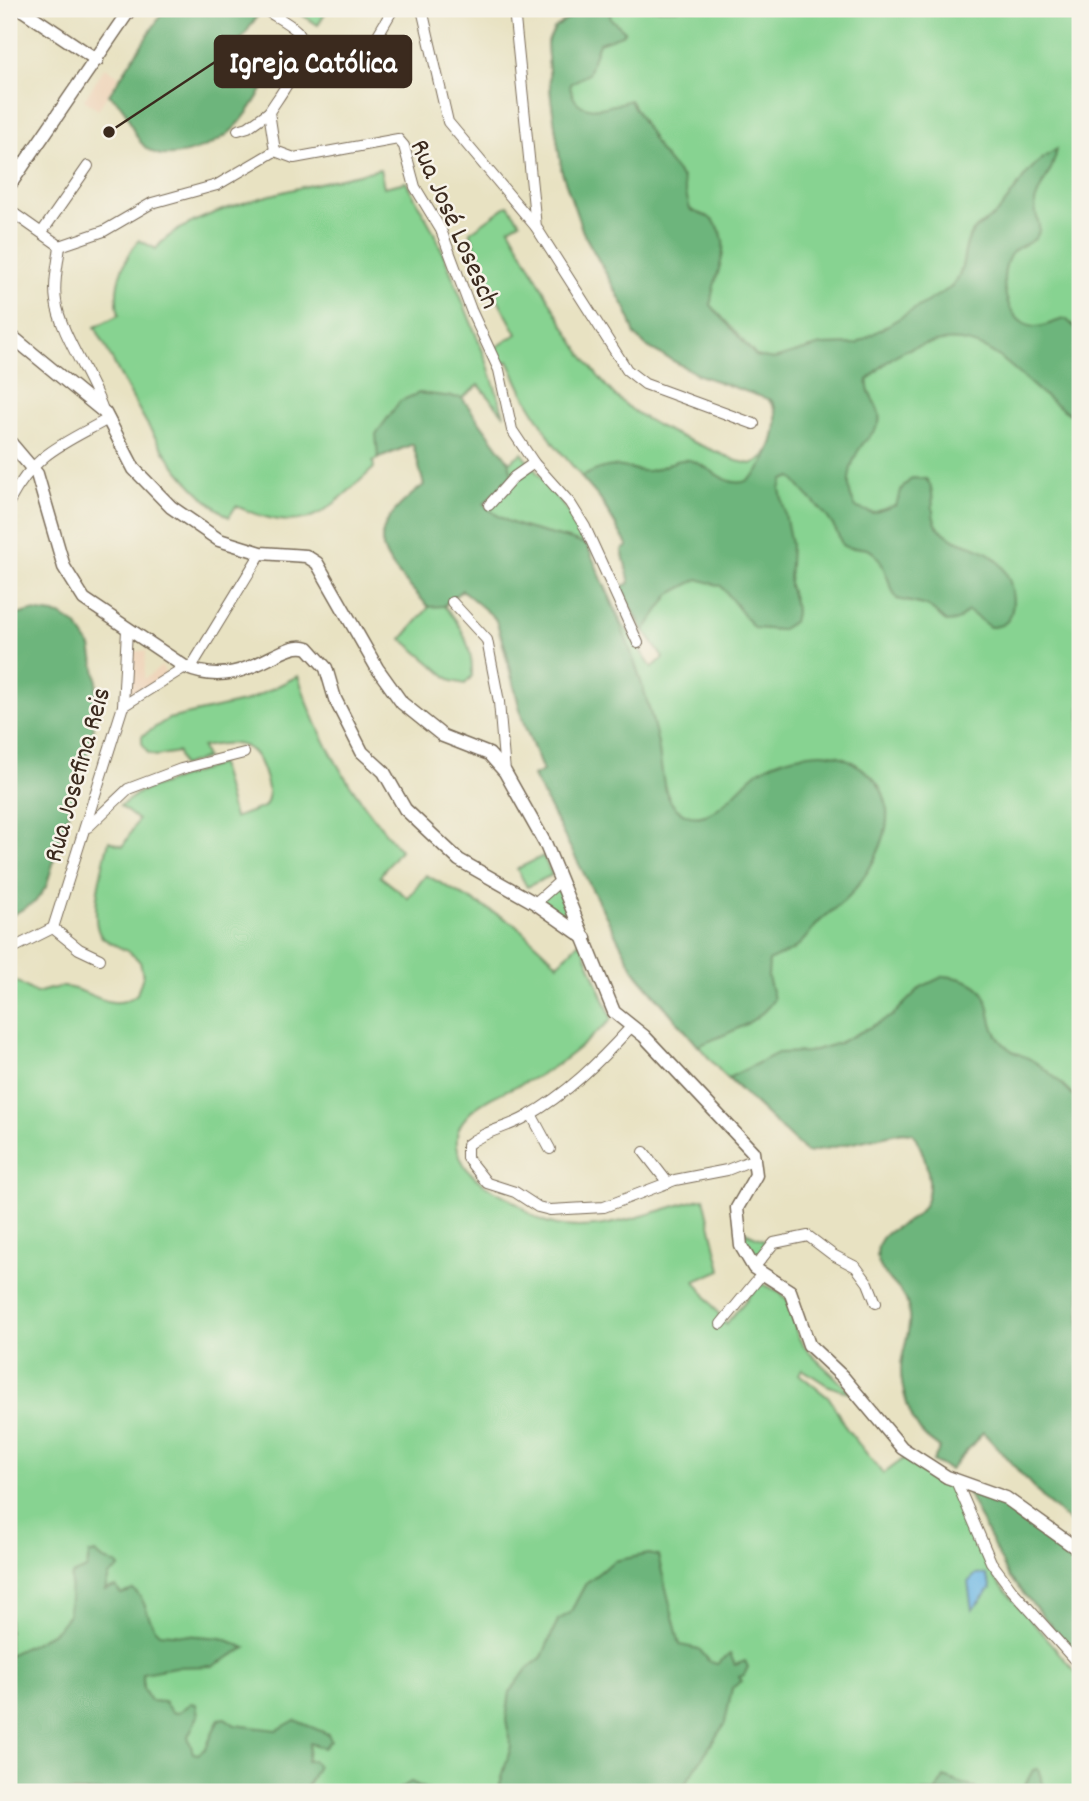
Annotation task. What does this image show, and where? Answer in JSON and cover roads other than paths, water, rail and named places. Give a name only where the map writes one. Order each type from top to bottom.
[{"type":"street","points":[[9,14],[12,9]]},
{"type":"street","points":[[21,9],[97,60]]},
{"type":"street","points":[[9,186],[130,9]]},
{"type":"street","points":[[238,130],[248,127],[269,112],[299,63],[302,45],[295,30],[264,9]]},
{"type":"street","points":[[358,69],[393,9]]},
{"type":"street","points":[[422,9],[448,122],[536,227],[634,377],[754,424]]},
{"type":"street","points":[[514,9],[536,227]]},
{"type":"street","points":[[60,246],[104,231],[152,203],[217,185],[275,152],[269,112]]},
{"type":"street","name":"Rua José Losesch","points":[[275,152],[294,158],[389,139],[401,141],[415,187],[441,230],[471,310],[499,370],[512,430],[534,463],[570,503],[585,527],[638,643]]},
{"type":"street","points":[[42,232],[88,166]]},
{"type":"street","points":[[9,210],[60,246]]},
{"type":"street","points":[[60,246],[55,289],[57,309],[95,386],[106,416],[134,469],[172,508],[219,540],[261,553],[306,556],[317,563],[377,668],[402,703],[443,736],[489,754],[505,772],[546,845],[612,1010],[630,1028],[641,1034],[748,1145],[755,1159],[756,1175],[739,1202],[736,1219],[741,1249],[758,1271],[780,1282],[790,1292],[810,1345],[847,1382],[899,1445],[951,1479],[1006,1497],[1080,1551]]},
{"type":"street","points":[[9,334],[106,416]]},
{"type":"street","points":[[9,502],[31,466],[106,416]]},
{"type":"street","points":[[9,441],[40,480],[57,548],[71,580],[84,599],[127,630],[188,668],[204,674],[233,674],[296,646],[308,648],[326,667],[335,699],[362,752],[384,772],[405,809],[459,860],[535,902],[585,938]]},
{"type":"street","points":[[489,505],[514,477],[534,463]]},
{"type":"street","points":[[123,706],[188,668],[261,553]]},
{"type":"street","points":[[452,602],[487,640],[501,713],[505,772]]},
{"type":"street","name":"Rua Josefina Reis","points":[[53,928],[123,706],[127,630]]},
{"type":"street","points":[[85,830],[128,789],[181,769],[244,753]]},
{"type":"street","points":[[535,902],[560,881]]},
{"type":"street","points":[[9,950],[53,928],[79,949],[100,959]]},
{"type":"street","points":[[630,1028],[596,1065],[531,1114],[479,1137],[466,1147],[467,1158],[487,1183],[512,1190],[544,1210],[589,1211],[668,1183],[727,1170],[755,1159]]},
{"type":"street","points":[[531,1114],[550,1149]]},
{"type":"street","points":[[643,1152],[668,1183]]},
{"type":"street","points":[[721,1324],[774,1243],[808,1236],[833,1255],[856,1267],[868,1283],[876,1303]]},
{"type":"street","points":[[951,1479],[991,1562],[1012,1590],[1080,1666]]},
{"type":"water","points":[[976,1574],[986,1575],[991,1588],[972,1610],[968,1582]]},
{"type":"place","name":"Igreja Católica","points":[[109,132]]}]
